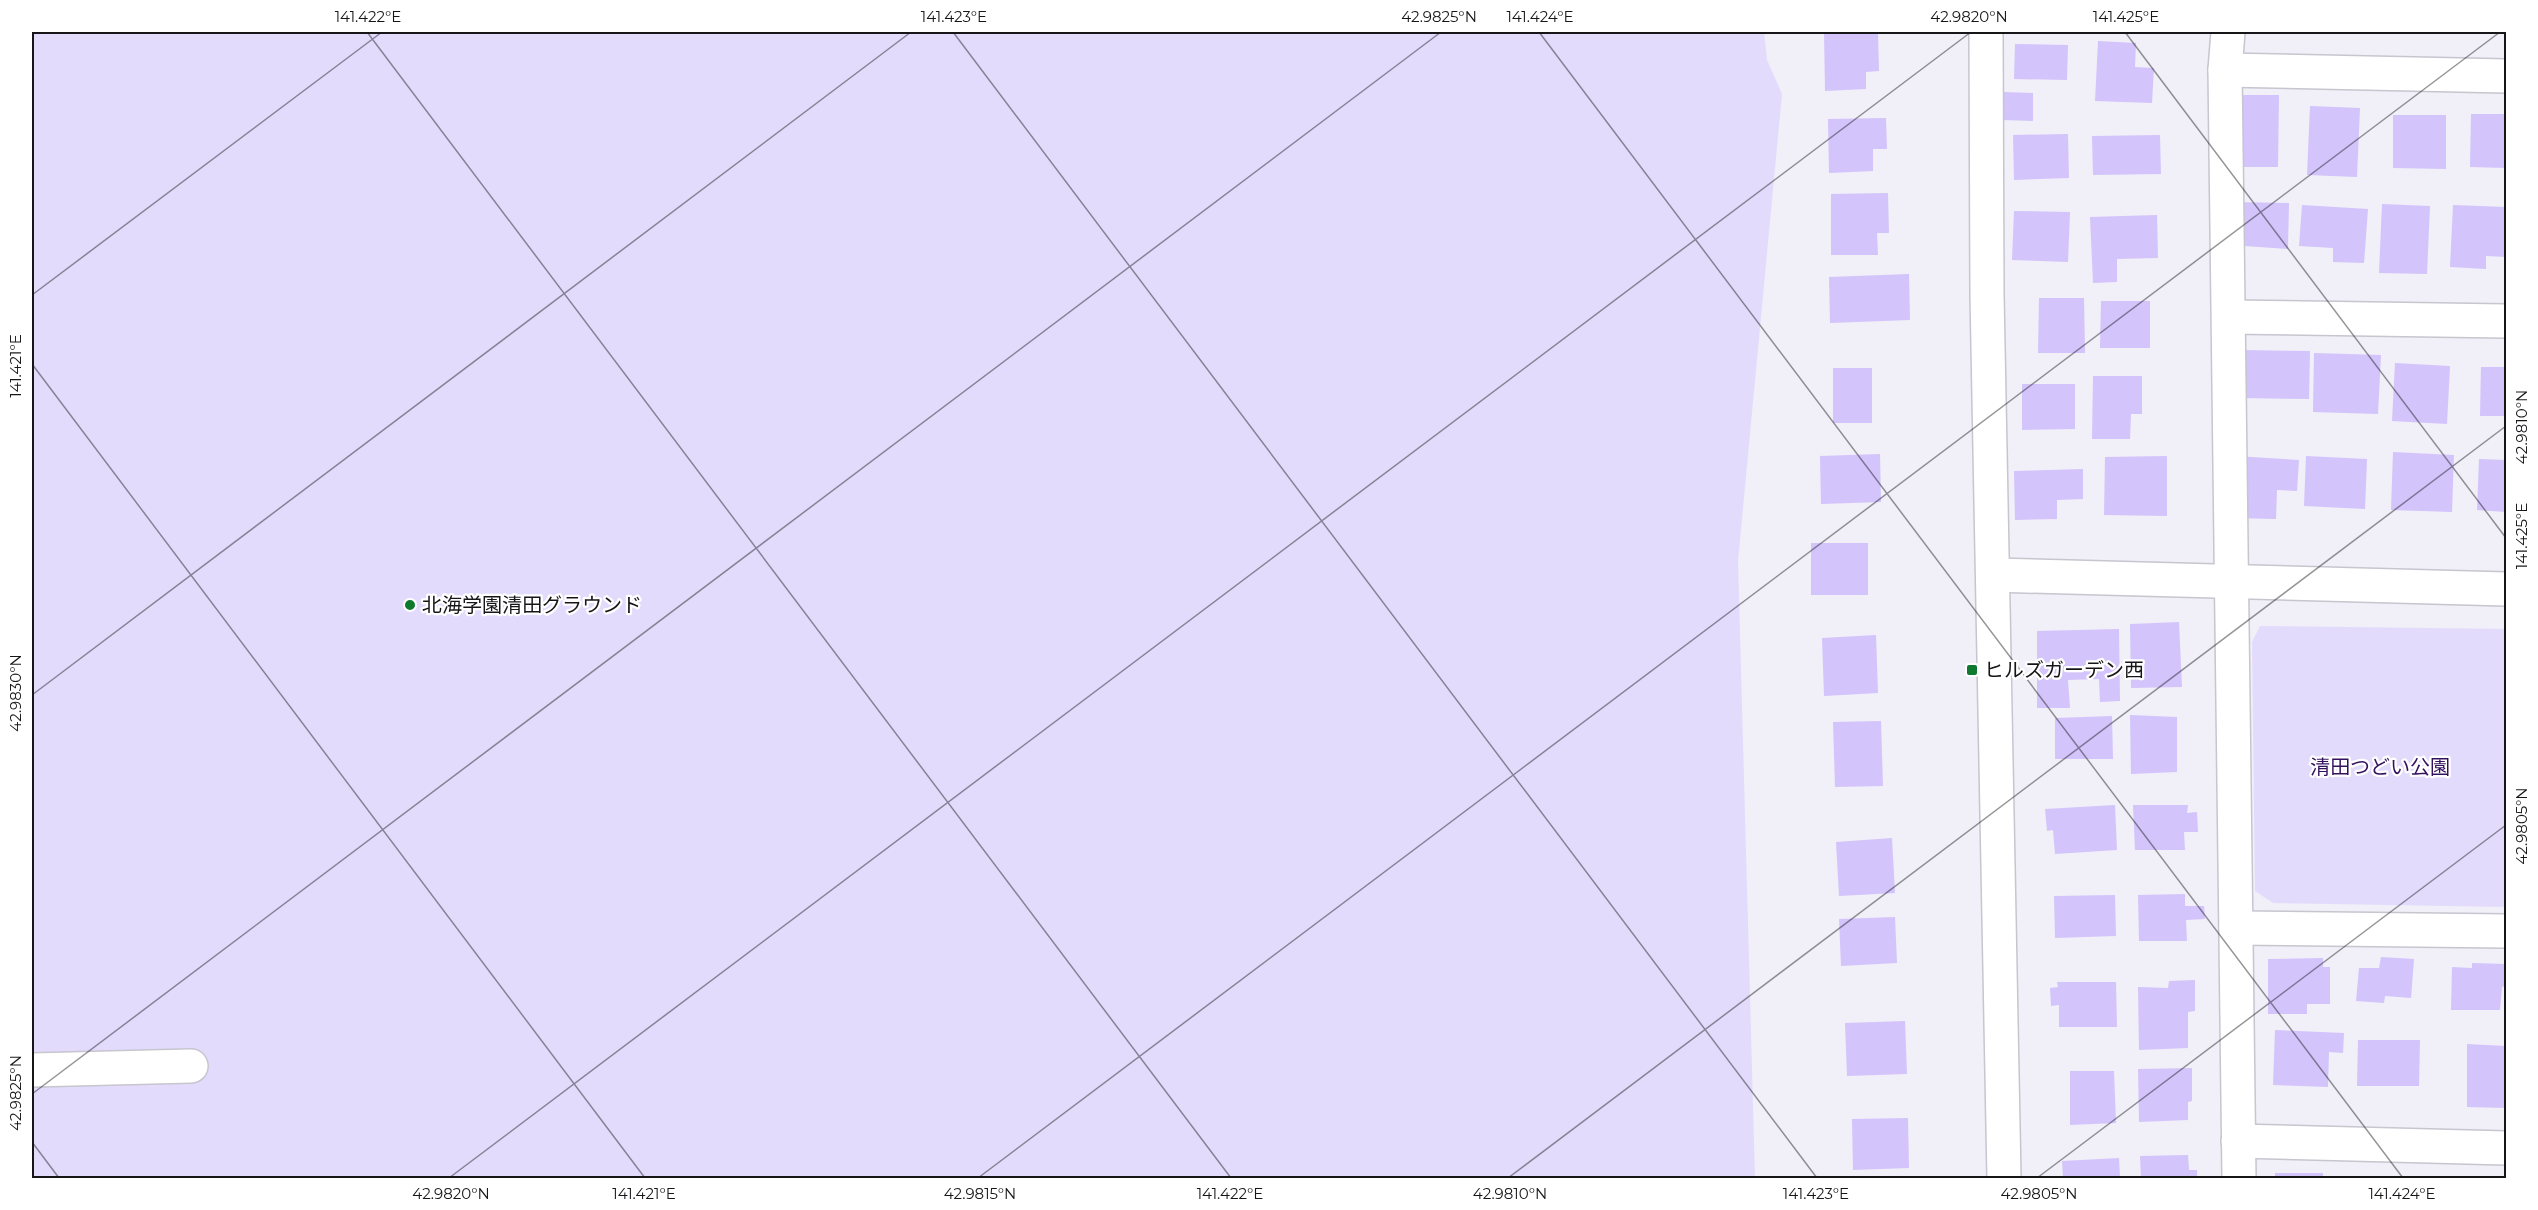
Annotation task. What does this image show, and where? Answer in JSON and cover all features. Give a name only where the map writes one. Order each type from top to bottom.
[{"type":"street","points":[[1986,32],[1987,294],[2004,1179]]},
{"type":"street","points":[[2228,32],[2225,70],[2238,1179]]},
{"type":"street","points":[[2225,70],[2506,76]]},
{"type":"street","points":[[2229,317],[2506,321]]},
{"type":"street","points":[[1993,575],[2506,589]]},
{"type":"street","points":[[2236,928],[2506,931]]},
{"type":"street","points":[[32,1070],[191,1066]]},
{"type":"street","points":[[2238,1141],[2506,1148]]},
{"type":"green space","points":[[32,32],[1764,32],[1767,60],[1782,94],[1738,561],[1755,1178],[32,1178]]},
{"type":"green space","name":"清田つどい公園","points":[[2260,626],[2506,629],[2506,907],[2273,903],[2255,891],[2252,642]]},
{"type":"building","points":[[1824,32],[1878,32],[1879,71],[1866,72],[1866,89],[1825,91]]},
{"type":"building","points":[[2098,41],[2136,43],[2135,67],[2154,68],[2152,103],[2095,101]]},
{"type":"building","points":[[2015,44],[2068,45],[2067,80],[2014,79]]},
{"type":"building","points":[[2003,92],[2033,93],[2033,121],[2002,120]]},
{"type":"building","points":[[2231,95],[2279,95],[2278,167],[2230,167]]},
{"type":"building","points":[[2310,106],[2360,108],[2357,177],[2307,175]]},
{"type":"building","points":[[2471,114],[2506,114],[2506,168],[2470,167]]},
{"type":"building","points":[[2393,115],[2446,115],[2446,169],[2393,168]]},
{"type":"building","points":[[1886,118],[1887,149],[1873,149],[1873,171],[1829,173],[1828,119]]},
{"type":"building","points":[[2068,134],[2069,178],[2014,180],[2013,135]]},
{"type":"building","points":[[2160,135],[2161,174],[2093,175],[2092,136]]},
{"type":"building","points":[[1888,193],[1889,233],[1877,233],[1878,255],[1831,255],[1831,194]]},
{"type":"building","points":[[2232,202],[2289,203],[2288,249],[2230,245]]},
{"type":"building","points":[[2382,204],[2430,206],[2427,274],[2379,273]]},
{"type":"building","points":[[2302,205],[2368,209],[2364,263],[2333,262],[2333,248],[2299,246]]},
{"type":"building","points":[[2453,205],[2506,207],[2506,257],[2486,256],[2486,269],[2450,267]]},
{"type":"building","points":[[2014,211],[2070,212],[2068,262],[2012,260]]},
{"type":"building","points":[[2157,215],[2158,258],[2117,259],[2117,282],[2093,283],[2090,217]]},
{"type":"building","points":[[1909,274],[1910,320],[1830,323],[1829,277]]},
{"type":"building","points":[[2039,298],[2084,298],[2085,353],[2038,353]]},
{"type":"building","points":[[2101,301],[2150,301],[2150,348],[2100,348]]},
{"type":"building","points":[[2241,350],[2310,351],[2309,399],[2239,398]]},
{"type":"building","points":[[2314,353],[2381,355],[2378,414],[2313,412]]},
{"type":"building","points":[[2395,363],[2450,366],[2447,424],[2392,421]]},
{"type":"building","points":[[2481,367],[2506,367],[2506,416],[2480,416]]},
{"type":"building","points":[[1833,368],[1872,368],[1872,423],[1833,423]]},
{"type":"building","points":[[2093,376],[2142,376],[2142,414],[2131,414],[2130,439],[2092,439]]},
{"type":"building","points":[[2022,384],[2075,384],[2075,429],[2022,430]]},
{"type":"building","points":[[2393,452],[2454,455],[2452,512],[2391,510]]},
{"type":"building","points":[[1880,454],[1881,502],[1821,504],[1820,456]]},
{"type":"building","points":[[2167,456],[2167,516],[2104,515],[2105,457]]},
{"type":"building","points":[[2235,456],[2299,460],[2297,491],[2277,490],[2276,519],[2232,518]]},
{"type":"building","points":[[2306,456],[2367,459],[2365,509],[2304,506]]},
{"type":"building","points":[[2479,459],[2506,460],[2506,512],[2477,510]]},
{"type":"building","points":[[2083,469],[2083,499],[2057,500],[2057,519],[2015,520],[2014,471]]},
{"type":"building","points":[[1811,543],[1868,543],[1868,595],[1811,595]]},
{"type":"building","points":[[2179,622],[2182,687],[2131,688],[2130,624]]},
{"type":"building","points":[[2119,629],[2120,701],[2100,702],[2099,679],[2068,680],[2070,708],[2037,708],[2037,631]]},
{"type":"building","points":[[1876,635],[1878,693],[1824,696],[1822,638]]},
{"type":"building","points":[[2130,715],[2177,717],[2177,772],[2131,774]]},
{"type":"building","points":[[2112,716],[2113,759],[2055,759],[2055,718]]},
{"type":"building","points":[[1881,721],[1883,786],[1835,787],[1833,722]]},
{"type":"building","points":[[2115,805],[2117,850],[2055,854],[2053,830],[2047,831],[2045,809]]},
{"type":"building","points":[[2133,805],[2188,805],[2187,813],[2197,812],[2198,832],[2184,832],[2185,850],[2135,850]]},
{"type":"building","points":[[1892,838],[1895,893],[1839,896],[1836,842]]},
{"type":"building","points":[[2185,894],[2185,906],[2204,906],[2205,919],[2186,920],[2187,941],[2139,941],[2138,895]]},
{"type":"building","points":[[2115,895],[2116,936],[2055,938],[2054,896]]},
{"type":"building","points":[[1895,917],[1897,963],[1841,966],[1839,919]]},
{"type":"building","points":[[2381,957],[2414,959],[2411,998],[2385,996],[2384,1003],[2356,1001],[2359,968],[2379,968]]},
{"type":"building","points":[[2323,958],[2323,967],[2330,967],[2330,1004],[2307,1004],[2307,1014],[2268,1014],[2268,959]]},
{"type":"building","points":[[2472,963],[2506,964],[2506,986],[2502,987],[2500,1010],[2451,1010],[2452,967],[2472,968]]},
{"type":"building","points":[[2195,980],[2195,1011],[2188,1012],[2188,1048],[2139,1050],[2138,987],[2168,988],[2169,981]]},
{"type":"building","points":[[2057,982],[2116,982],[2117,1027],[2059,1027],[2059,1005],[2051,1006],[2050,988],[2058,987]]},
{"type":"building","points":[[1905,1021],[1907,1074],[1847,1076],[1845,1023]]},
{"type":"building","points":[[2275,1030],[2344,1033],[2343,1053],[2329,1052],[2328,1087],[2273,1085]]},
{"type":"building","points":[[2358,1040],[2420,1040],[2419,1086],[2357,1086]]},
{"type":"building","points":[[2467,1044],[2506,1046],[2506,1108],[2467,1107]]},
{"type":"building","points":[[2192,1068],[2192,1101],[2188,1102],[2188,1120],[2139,1122],[2138,1069]]},
{"type":"building","points":[[2070,1071],[2114,1071],[2116,1123],[2070,1125]]},
{"type":"building","points":[[1908,1118],[1909,1168],[1853,1170],[1852,1119]]},
{"type":"building","points":[[2188,1155],[2189,1170],[2197,1170],[2197,1178],[2141,1178],[2140,1156]]},
{"type":"building","points":[[2119,1158],[2120,1178],[2063,1178],[2062,1161]]},
{"type":"building","points":[[2275,1173],[2323,1173],[2323,1178],[2275,1178]]},
{"type":"place","name":"北海学園清田グラウンド","points":[[410,605]]},
{"type":"place","name":"ヒルズガーデン西","points":[[1972,670]]}]
